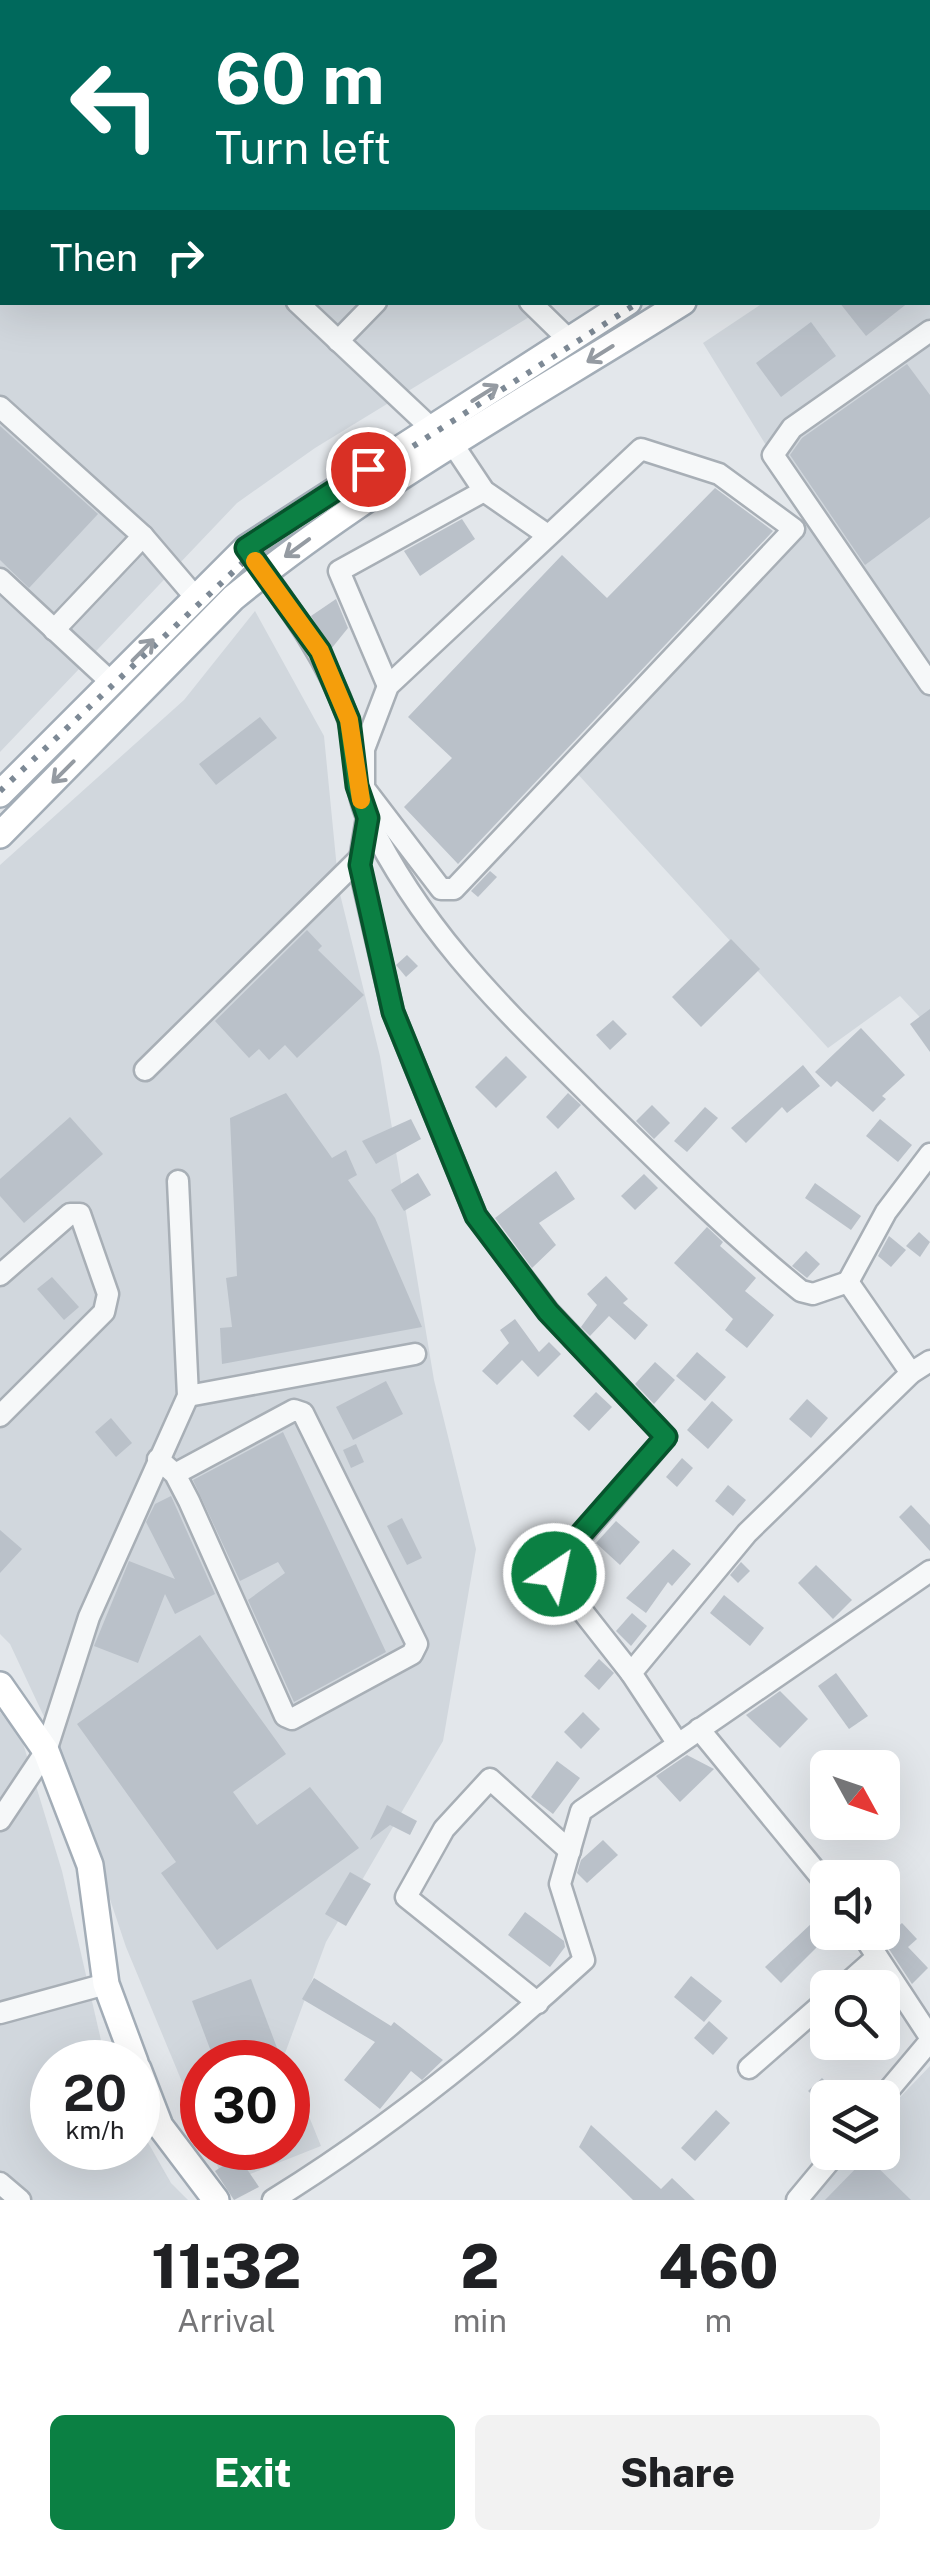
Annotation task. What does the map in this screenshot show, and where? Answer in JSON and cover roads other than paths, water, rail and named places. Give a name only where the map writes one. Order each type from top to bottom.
[{"type":"main road","points":[[0,835],[232,598],[264,572],[678,305]]},
{"type":"main road","points":[[0,794],[246,548],[569,340],[612,307]]},
{"type":"main road","points":[[84,708],[106,728]]},
{"type":"main road","points":[[0,1685],[46,1751],[90,1865],[106,1984],[126,2040]]},
{"type":"main road","points":[[160,2126],[216,2200]]},
{"type":"street","points":[[300,305],[431,428]]},
{"type":"street","points":[[338,342],[373,305]]},
{"type":"street","points":[[533,305],[569,340]]},
{"type":"street","points":[[930,331],[792,428],[773,455],[930,684]]},
{"type":"street","points":[[0,408],[144,536],[196,598]]},
{"type":"street","points":[[454,446],[484,490],[546,534]]},
{"type":"street","points":[[641,449],[719,474],[794,529],[454,889],[441,888],[364,788],[364,749],[388,686],[546,534],[641,449]]},
{"type":"street","points":[[388,686],[339,571],[484,490]]},
{"type":"street","points":[[54,630],[144,536]]},
{"type":"street","points":[[246,548],[320,651],[349,720],[357,786],[368,818],[428,924],[497,1002],[722,1228],[801,1291],[814,1294],[848,1282],[886,1212],[930,1154]]},
{"type":"street","points":[[0,579],[111,682]]},
{"type":"street","points":[[368,818],[361,856],[393,1012],[476,1216],[548,1312],[666,1437],[554,1568],[554,1574],[630,1673],[678,1744]]},
{"type":"street","points":[[145,1070],[361,856]]},
{"type":"street","points":[[0,1820],[46,1751],[89,1617],[188,1396],[178,1180]]},
{"type":"street","points":[[0,1274],[70,1214],[80,1214],[108,1294],[104,1312],[0,1416]]},
{"type":"street","points":[[848,1282],[911,1372]]},
{"type":"street","points":[[188,1396],[415,1354]]},
{"type":"street","points":[[630,1673],[748,1534],[911,1372],[930,1361]]},
{"type":"street","points":[[158,1459],[175,1474],[285,1716],[292,1718],[412,1654],[417,1644],[303,1413],[294,1410],[175,1474]]},
{"type":"street","points":[[273,2200],[370,2138],[478,2057],[584,1960],[560,1884],[581,1811],[930,1571]]},
{"type":"street","points":[[699,1729],[810,1864]]},
{"type":"street","points":[[538,2002],[406,1897],[444,1829],[490,1779],[570,1850]]},
{"type":"street","points":[[873,1950],[930,2039],[897,2080]]},
{"type":"street","points":[[863,1970],[878,1957]]},
{"type":"street","points":[[0,2013],[106,1984]]},
{"type":"street","points":[[749,2068],[810,2015]]},
{"type":"street","points":[[797,2200],[821,2170]]},
{"type":"street","points":[[0,2183],[20,2200]]},
{"type":"railway","points":[[0,791],[268,539],[634,305]]}]
